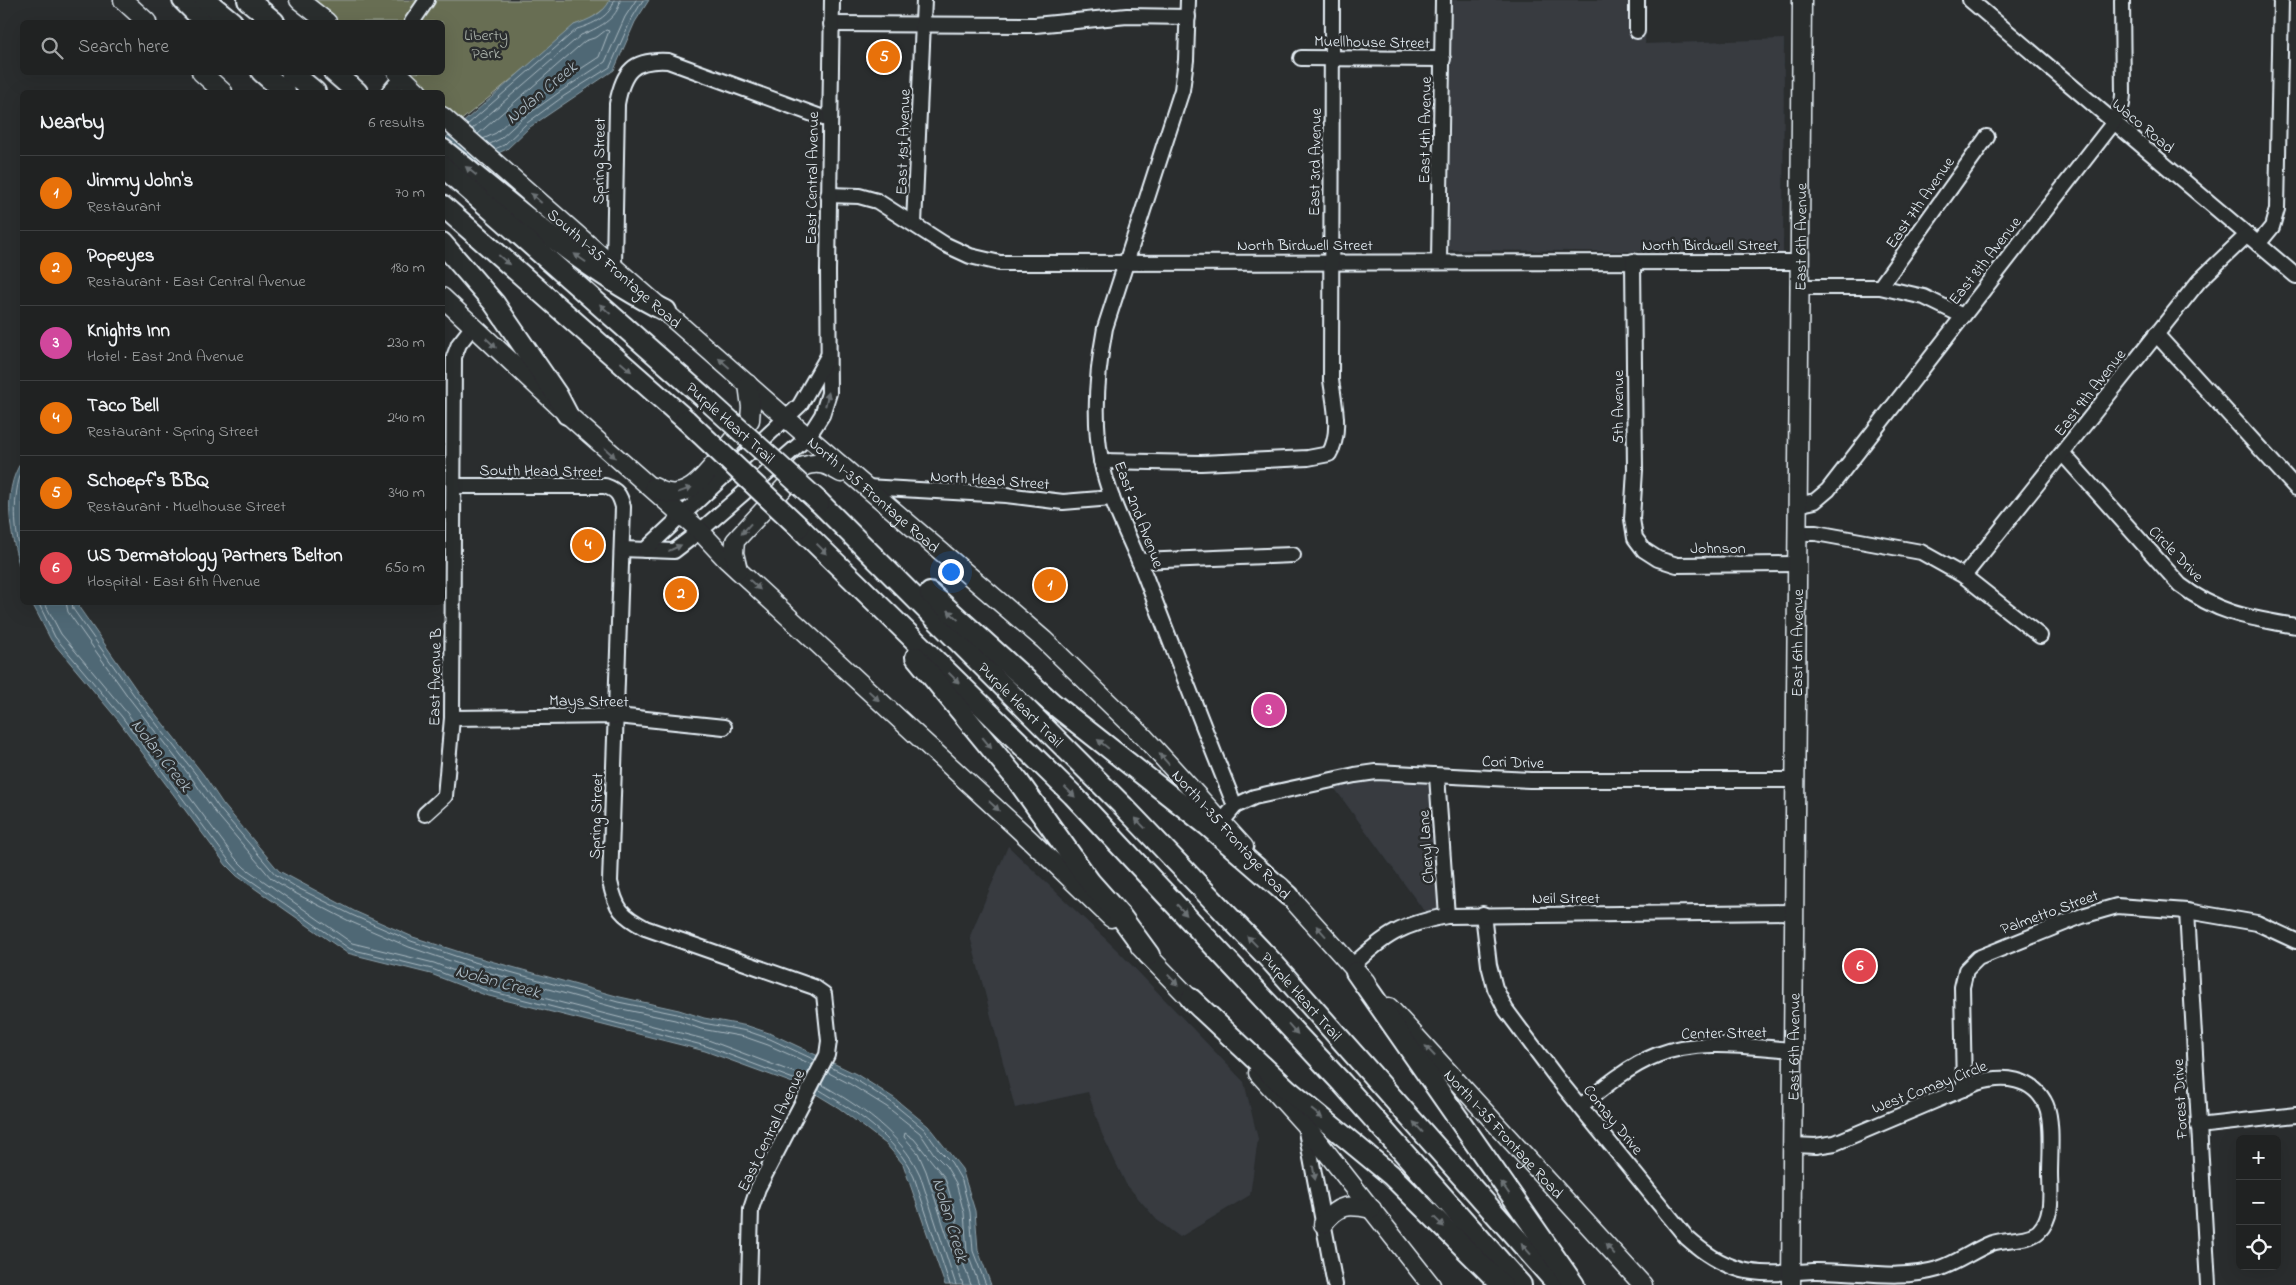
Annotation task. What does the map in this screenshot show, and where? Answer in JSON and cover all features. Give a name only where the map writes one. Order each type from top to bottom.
[{"type":"highway","points":[[183,0],[203,20]]},
{"type":"highway","points":[[205,0],[230,20]]},
{"type":"highway","points":[[248,0],[272,20]]},
{"type":"highway","points":[[265,75],[283,90]]},
{"type":"highway","points":[[295,75],[313,90]]},
{"type":"highway","points":[[445,152],[495,201],[636,297],[666,312]]},
{"type":"highway","name":"Purple Heart Trail","points":[[445,168],[495,201],[855,536],[1123,806],[1273,963],[1558,1285]]},
{"type":"highway","name":"Purple Heart Trail","points":[[445,208],[686,420],[845,570],[1073,795],[1310,1048],[1521,1285]]},
{"type":"highway","points":[[445,245],[494,303],[557,395],[567,414]]},
{"type":"highway","points":[[855,536],[919,583],[1032,686],[1207,825],[1289,896]]},
{"type":"highway","points":[[845,570],[1002,760],[1090,882],[1122,918],[1149,955]]},
{"type":"highway","points":[[1354,969],[1574,1285]]},
{"type":"highway","points":[[1191,999],[1288,1090],[1391,1175],[1502,1285]]},
{"type":"main road","points":[[123,0],[145,20]]},
{"type":"main road","points":[[299,0],[324,20]]},
{"type":"main road","name":"East 6th Avenue","points":[[1792,1279],[1798,287],[1802,0]]},
{"type":"main road","points":[[204,75],[221,90]]},
{"type":"main road","name":"South I-35 Frontage Road","points":[[445,119],[614,265],[787,419]]},
{"type":"main road","points":[[445,300],[567,414],[682,515],[738,570],[1048,856],[1149,955],[1305,1125],[1432,1285]]},
{"type":"main road","points":[[627,468],[658,490],[672,494],[685,491],[700,483],[750,420],[751,407],[748,384]]},
{"type":"main road","name":"North I-35 Frontage Road","points":[[787,419],[998,598],[1106,698],[1504,1130],[1643,1285]]},
{"type":"main road","points":[[738,570],[734,553],[735,541],[804,466],[814,463],[824,464],[866,487]]},
{"type":"main road","points":[[1324,1224],[1341,1207],[1355,1205],[1372,1208]]},
{"type":"street","points":[[413,20],[427,0]]},
{"type":"street","name":"East Central Avenue","points":[[622,548],[674,551],[700,532],[808,437],[822,415],[829,393],[828,195],[832,0]]},
{"type":"street","name":"East 1st Avenue","points":[[914,224],[924,0]]},
{"type":"street","name":"East 2nd Avenue","points":[[1188,0],[1186,60],[1182,90],[1174,119],[1124,263],[1105,328],[1098,368],[1097,433],[1101,461],[1112,498],[1139,561],[1235,806]]},
{"type":"street","name":"East 3rd Avenue","points":[[1101,461],[1201,463],[1308,458],[1329,454],[1335,444],[1335,412],[1331,380],[1330,261],[1332,0]]},
{"type":"street","name":"East 4th Avenue","points":[[1439,261],[1443,0]]},
{"type":"street","points":[[1637,0],[1637,30]]},
{"type":"street","name":"Waco Road","points":[[1970,0],[2296,276]]},
{"type":"street","name":"East 8th Avenue","points":[[1797,505],[1815,501],[1828,490],[2114,122],[2122,104],[2123,95],[2122,0]]},
{"type":"street","name":"East 9th Avenue","points":[[1964,576],[2199,281],[2272,226],[2277,209],[2281,0]]},
{"type":"street","points":[[831,24],[924,26],[1035,25],[1127,16],[1188,17]]},
{"type":"street","name":"Muellhouse Street","points":[[1301,58],[1443,60]]},
{"type":"street","name":"Spring Street","points":[[614,265],[617,104],[623,80],[637,64],[653,60],[668,61],[829,120]]},
{"type":"street","points":[[393,90],[408,83]]},
{"type":"street","name":"East 7th Avenue","points":[[1880,287],[1987,137]]},
{"type":"street","name":"North Birdwell Street","points":[[828,195],[860,196],[877,201],[944,244],[970,256],[1000,263],[1330,261],[1799,262]]},
{"type":"street","name":"5th Avenue","points":[[1633,261],[1635,470],[1632,519],[1635,538],[1644,550]]},
{"type":"street","points":[[1798,287],[1880,287],[1924,297],[1963,316]]},
{"type":"street","name":"East Avenue B","points":[[425,814],[445,796],[452,718],[454,357],[458,344],[473,326]]},
{"type":"street","points":[[2156,334],[2296,488]]},
{"type":"street","name":"East Central Avenue","points":[[645,550],[787,419],[810,390],[828,356]]},
{"type":"street","name":"Circle Drive","points":[[2063,454],[2180,585],[2200,600],[2244,617],[2296,626]]},
{"type":"street","name":"South Head Street","points":[[454,486],[605,486],[615,490],[621,500]]},
{"type":"street","name":"North Head Street","points":[[866,487],[1006,495],[1063,502],[1112,498]]},
{"type":"street","name":"Spring Street","points":[[621,500],[623,507],[622,548],[610,882],[615,902],[627,918],[645,928],[814,987],[824,994]]},
{"type":"street","points":[[1797,533],[1816,533],[1921,552],[1964,576],[2040,636]]},
{"type":"street","name":"Johnson","points":[[1644,550],[1658,559],[1677,565],[1796,564]]},
{"type":"street","points":[[1139,561],[1292,555]]},
{"type":"street","name":"Mays Street","points":[[452,718],[617,716],[724,727]]},
{"type":"street","name":"Cori Drive","points":[[1235,806],[1254,797],[1355,774],[1398,772],[1437,776],[1530,780],[1795,780]]},
{"type":"street","name":"Cheryl Lane","points":[[1437,776],[1447,916]]},
{"type":"street","points":[[1221,823],[1235,806]]},
{"type":"street","name":"Palmetto Street","points":[[1964,1089],[1962,987],[1964,975],[1971,964],[1989,953],[2105,908],[2125,905],[2257,922],[2296,941]]},
{"type":"street","name":"Neil Street","points":[[1354,969],[1378,942],[1423,920],[1447,916],[1483,914],[1794,912]]},
{"type":"street","name":"Forest Drive","points":[[2187,912],[2208,1285]]},
{"type":"street","name":"Comay Drive","points":[[1483,914],[1485,942],[1495,988],[1525,1038],[1687,1238],[1705,1254],[1740,1270],[1792,1279]]},
{"type":"street","name":"East Central Avenue","points":[[749,1285],[750,1227],[752,1209],[758,1188],[827,1055],[829,1041],[824,994]]},
{"type":"street","name":"Center Street","points":[[1581,1106],[1641,1062],[1673,1050],[1697,1046],[1736,1046],[1794,1050]]},
{"type":"street","name":"West Comay Circle","points":[[1792,1279],[1813,1271],[1909,1274],[1924,1272],[1940,1268],[2001,1240],[2030,1236],[2039,1231],[2048,1216],[2050,1160],[2047,1110],[2041,1098],[2029,1087],[2015,1080],[2004,1078],[1992,1078],[1835,1143],[1816,1146],[1793,1145]]},
{"type":"street","points":[[2198,1126],[2296,1115]]},
{"type":"street","points":[[1305,1125],[1335,1285]]},
{"type":"shaded area","points":[[1452,0],[1647,0],[1645,44],[1784,39],[1783,253],[1449,250]]},
{"type":"shaded area","points":[[1399,777],[1428,782],[1441,907],[1438,912],[1427,915],[1333,786],[1349,780]]},
{"type":"shaded area","points":[[1008,846],[1118,951],[1244,1082],[1258,1139],[1250,1195],[1180,1237],[1157,1220],[1126,1184],[1102,1134],[1088,1092],[1015,1108],[970,936]]},
{"type":"green space","name":"Liberty Park","points":[[304,0],[610,0],[607,7],[589,20],[574,25],[566,35],[454,126],[445,118],[445,90],[416,90],[399,75],[445,75],[445,20],[326,20]]},
{"type":"water","name":"Nolan Creek","points":[[610,0],[649,0],[635,22],[614,70],[530,127],[507,149],[445,178],[445,138],[574,25],[600,13]]},
{"type":"water","points":[[20,465],[20,567],[10,517],[11,488]]},
{"type":"water","name":"Nolan Creek","points":[[33,605],[77,605],[138,692],[203,774],[223,804],[279,871],[354,911],[413,937],[469,955],[620,997],[679,1010],[704,1018],[748,1026],[772,1034],[856,1074],[894,1098],[928,1126],[962,1169],[975,1211],[978,1250],[991,1285],[945,1285],[903,1164],[886,1144],[839,1108],[816,1094],[790,1082],[705,1051],[485,995],[431,974],[347,953],[237,876],[226,865],[118,720],[51,640]]},
{"type":"place","name":"Schoepf's BBQ","points":[[884,57]]},
{"type":"place","name":"Taco Bell","points":[[588,545]]},
{"type":"place","name":"Jimmy John's","points":[[1050,585]]},
{"type":"place","name":"Popeyes","points":[[681,594]]},
{"type":"place","name":"Knights Inn","points":[[1269,710]]},
{"type":"place","name":"US Dermatology Partners Belton","points":[[1860,966]]}]
